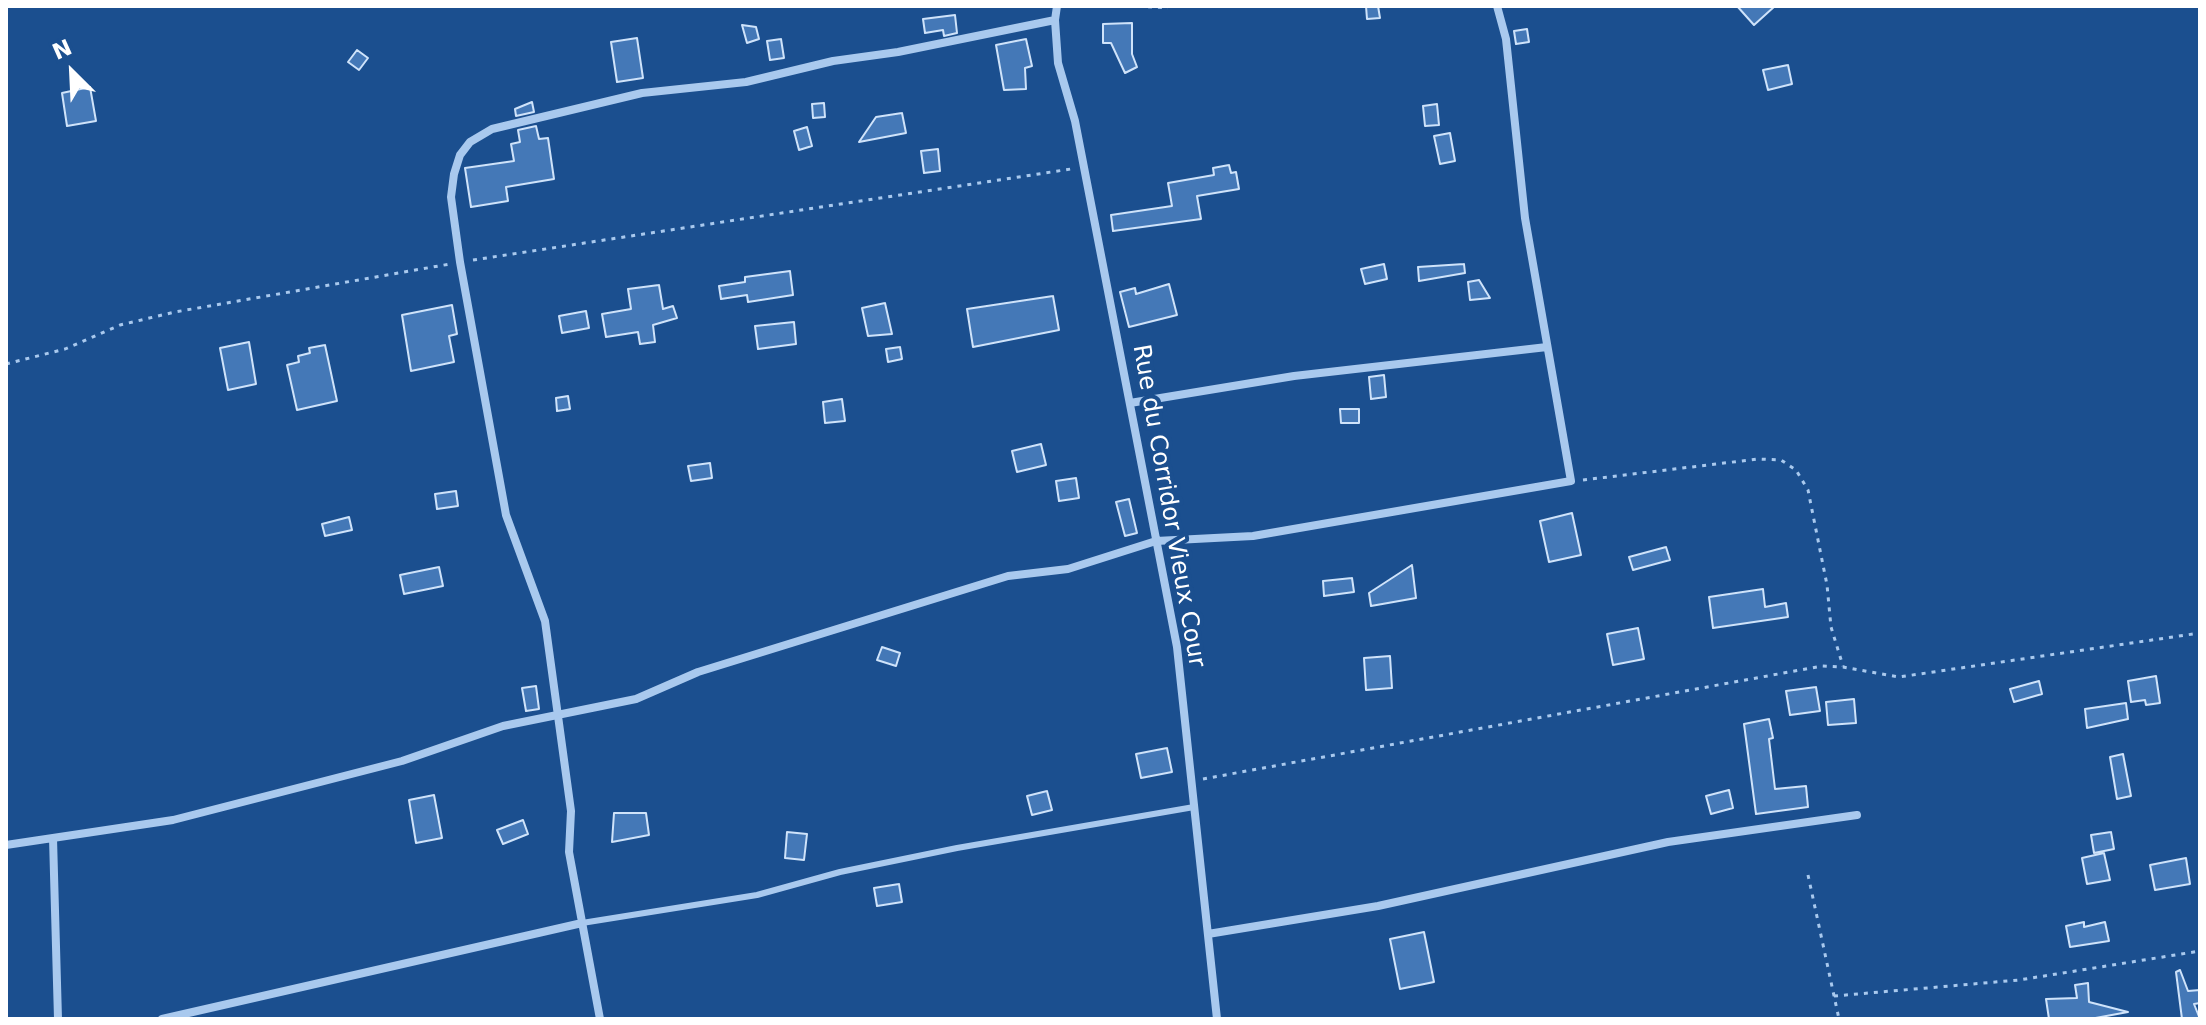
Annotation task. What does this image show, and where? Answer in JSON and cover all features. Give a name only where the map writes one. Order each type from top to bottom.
[{"type":"street","name":"Rue du Corridor Vieux Cour","points":[[1057,6],[1058,63],[1075,121],[1177,647],[1217,1019]]},
{"type":"street","points":[[6,845],[173,820],[402,761],[503,726],[636,699],[698,672],[1008,576],[1068,569],[1156,541],[1253,536],[1571,481],[1525,218],[1506,39],[1497,6]]},
{"type":"street","points":[[600,1019],[569,852],[571,811],[545,621],[506,515],[460,262],[451,197],[460,155],[470,142],[492,129],[642,93],[746,82],[833,61],[898,52],[1055,20]]},
{"type":"street","points":[[1130,403],[1294,376],[1547,347]]},
{"type":"street","points":[[1208,934],[1378,906],[1668,842],[1857,815]]},
{"type":"street","points":[[53,838],[58,1019]]},
{"type":"street","points":[[162,1019],[582,923]]},
{"type":"lane","points":[[582,923],[757,895],[840,872],[957,848],[1194,807]]},
{"type":"path","points":[[1138,6],[1168,8]]},
{"type":"path","points":[[6,364],[65,349],[120,325],[175,312],[460,262],[1084,167]]},
{"type":"path","points":[[1571,481],[1758,459],[1781,460],[1796,470],[1808,490],[1827,585],[1831,627],[1843,667]]},
{"type":"path","points":[[1191,782],[1822,666],[1899,677],[2200,633]]},
{"type":"path","points":[[1808,875],[1839,1019]]},
{"type":"path","points":[[1834,996],[2019,980],[2200,951]]},
{"type":"building","points":[[1366,6],[1378,6],[1380,18],[1367,19]]},
{"type":"building","points":[[1737,6],[1775,6],[1754,25]]},
{"type":"building","points":[[955,15],[957,33],[944,36],[943,30],[925,33],[923,19]]},
{"type":"building","points":[[1132,23],[1132,54],[1137,67],[1125,73],[1111,43],[1103,43],[1103,24]]},
{"type":"building","points":[[742,25],[756,27],[759,39],[747,43]]},
{"type":"building","points":[[1527,29],[1529,42],[1516,44],[1514,31]]},
{"type":"building","points":[[637,38],[643,78],[617,82],[611,42]]},
{"type":"building","points":[[781,39],[784,58],[770,60],[767,41]]},
{"type":"building","points":[[1026,39],[1032,66],[1025,68],[1026,89],[1004,90],[996,45]]},
{"type":"building","points":[[357,50],[368,58],[359,70],[348,62]]},
{"type":"building","points":[[1788,65],[1792,84],[1768,90],[1763,70]]},
{"type":"building","points":[[90,87],[96,121],[67,126],[62,93]]},
{"type":"building","points":[[532,102],[534,112],[516,116],[515,109]]},
{"type":"building","points":[[824,103],[825,117],[813,118],[812,104]]},
{"type":"building","points":[[1437,104],[1439,125],[1425,126],[1423,106]]},
{"type":"building","points":[[902,113],[906,133],[859,142],[876,117]]},
{"type":"building","points":[[536,126],[539,139],[548,138],[554,179],[506,187],[508,201],[471,207],[465,168],[514,161],[511,144],[520,142],[518,130]]},
{"type":"building","points":[[807,127],[812,146],[799,150],[794,131]]},
{"type":"building","points":[[1450,133],[1455,161],[1440,164],[1434,136]]},
{"type":"building","points":[[938,149],[940,171],[924,173],[921,151]]},
{"type":"building","points":[[1229,165],[1231,173],[1236,172],[1239,189],[1197,196],[1201,219],[1113,231],[1111,215],[1172,206],[1168,183],[1214,175],[1213,168]]},
{"type":"building","points":[[1384,264],[1387,279],[1365,284],[1361,269]]},
{"type":"building","points":[[1464,264],[1465,273],[1419,281],[1418,267]]},
{"type":"building","points":[[790,271],[793,295],[748,302],[747,295],[721,299],[719,286],[745,282],[745,277]]},
{"type":"building","points":[[1479,280],[1490,298],[1470,300],[1468,282]]},
{"type":"building","points":[[1169,284],[1177,315],[1129,327],[1120,292],[1135,288],[1136,294]]},
{"type":"building","points":[[659,285],[663,309],[673,306],[677,318],[653,325],[655,342],[640,344],[638,332],[606,337],[602,314],[631,309],[628,289]]},
{"type":"building","points":[[1053,296],[1059,330],[973,347],[967,309]]},
{"type":"building","points":[[885,303],[892,334],[868,336],[862,308]]},
{"type":"building","points":[[452,305],[457,334],[449,336],[454,362],[411,371],[402,315]]},
{"type":"building","points":[[586,311],[589,328],[562,333],[559,316]]},
{"type":"building","points":[[794,322],[796,344],[758,349],[755,326]]},
{"type":"building","points":[[249,342],[256,384],[228,390],[220,348]]},
{"type":"building","points":[[325,345],[337,401],[297,410],[287,365],[299,362],[298,356],[310,353],[309,348]]},
{"type":"building","points":[[900,347],[902,359],[888,362],[886,349]]},
{"type":"building","points":[[1384,375],[1386,397],[1371,399],[1369,377]]},
{"type":"building","points":[[568,396],[570,409],[557,411],[556,398]]},
{"type":"building","points":[[842,399],[845,421],[825,423],[823,402]]},
{"type":"building","points":[[1340,409],[1359,409],[1359,423],[1341,423]]},
{"type":"building","points":[[1041,444],[1046,465],[1017,472],[1012,451]]},
{"type":"building","points":[[710,463],[712,478],[691,481],[688,466]]},
{"type":"building","points":[[1076,478],[1079,498],[1059,501],[1056,481]]},
{"type":"building","points":[[456,491],[458,506],[437,509],[435,494]]},
{"type":"building","points":[[1129,499],[1137,533],[1125,536],[1116,502]]},
{"type":"building","points":[[1572,513],[1581,555],[1549,562],[1540,521]]},
{"type":"building","points":[[349,517],[352,530],[325,536],[322,524]]},
{"type":"building","points":[[1666,547],[1670,560],[1633,570],[1629,557]]},
{"type":"building","points":[[1412,565],[1416,598],[1371,606],[1369,593]]},
{"type":"building","points":[[439,567],[443,586],[404,594],[400,575]]},
{"type":"building","points":[[1352,578],[1354,592],[1324,596],[1323,581]]},
{"type":"building","points":[[1763,589],[1765,607],[1786,603],[1788,617],[1713,628],[1709,597]]},
{"type":"building","points":[[1638,628],[1644,659],[1613,665],[1607,634]]},
{"type":"building","points":[[882,647],[900,653],[896,666],[877,660]]},
{"type":"building","points":[[1390,656],[1392,688],[1366,690],[1364,658]]},
{"type":"building","points":[[2156,676],[2160,703],[2146,705],[2145,700],[2131,702],[2128,681]]},
{"type":"building","points":[[2039,681],[2042,694],[2014,702],[2010,689]]},
{"type":"building","points":[[536,686],[539,709],[526,711],[522,688]]},
{"type":"building","points":[[1816,687],[1820,711],[1790,715],[1786,691]]},
{"type":"building","points":[[1854,699],[1856,723],[1828,725],[1826,702]]},
{"type":"building","points":[[2126,703],[2128,719],[2087,728],[2085,709]]},
{"type":"building","points":[[1769,719],[1775,789],[1806,786],[1808,807],[1756,814],[1744,724]]},
{"type":"building","points":[[1167,748],[1172,772],[1141,778],[1136,754]]},
{"type":"building","points":[[2123,754],[2131,796],[2117,799],[2110,757]]},
{"type":"building","points":[[1729,790],[1733,808],[1711,814],[1706,796]]},
{"type":"building","points":[[1047,791],[1052,810],[1032,815],[1027,796]]},
{"type":"building","points":[[434,795],[442,838],[416,843],[409,800]]},
{"type":"building","points":[[614,813],[646,813],[649,835],[612,842]]},
{"type":"building","points":[[523,820],[528,834],[503,844],[497,830]]},
{"type":"building","points":[[787,832],[807,834],[804,860],[785,858]]},
{"type":"building","points":[[2111,832],[2114,849],[2094,853],[2091,835]]},
{"type":"building","points":[[2104,853],[2110,880],[2087,884],[2082,858]]},
{"type":"building","points":[[2186,858],[2190,884],[2155,890],[2150,865]]},
{"type":"building","points":[[899,884],[902,902],[877,906],[874,888]]},
{"type":"building","points":[[2084,922],[2084,927],[2105,922],[2109,941],[2070,947],[2066,926]]},
{"type":"building","points":[[1424,932],[1434,982],[1400,989],[1390,939]]},
{"type":"building","points":[[2180,970],[2188,991],[2200,990],[2200,1003],[2194,1004],[2200,1019],[2182,1019],[2176,972]]},
{"type":"building","points":[[2088,983],[2089,1002],[2128,1012],[2090,1019],[2049,1019],[2046,999],[2077,998],[2075,985]]}]
